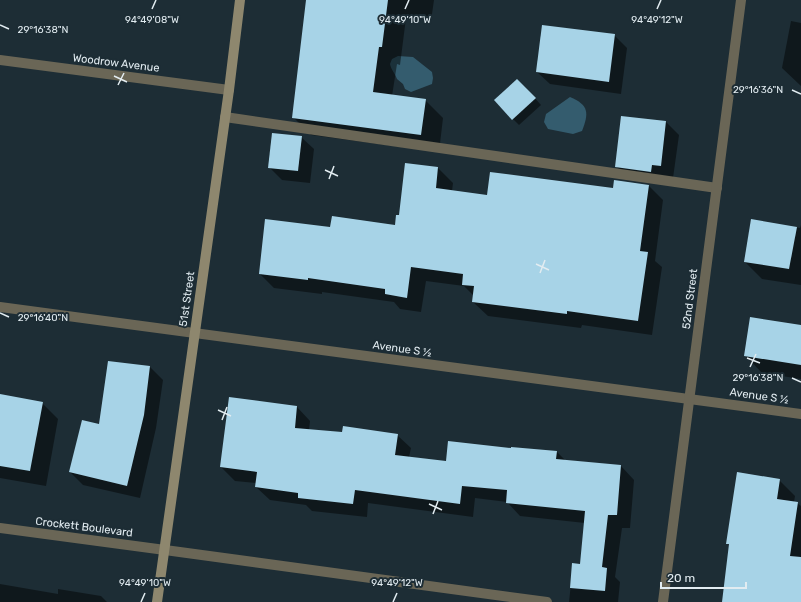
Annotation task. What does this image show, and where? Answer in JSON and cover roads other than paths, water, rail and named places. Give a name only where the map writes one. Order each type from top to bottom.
[{"type":"street","name":"51st Street","points":[[157,602],[229,90],[240,0]]},
{"type":"street","name":"52nd Street","points":[[663,602],[741,0]]},
{"type":"street","name":"Woodrow Avenue","points":[[0,60],[229,90]]},
{"type":"street","points":[[225,117],[717,188]]},
{"type":"street","name":"Avenue S ½","points":[[0,307],[801,414]]},
{"type":"street","name":"Crockett Boulevard","points":[[0,528],[547,602]]},
{"type":"water","points":[[398,56],[413,57],[432,72],[432,84],[411,92],[405,89],[403,84],[397,79],[390,64],[392,59]]},
{"type":"water","points":[[570,97],[581,103],[586,110],[586,119],[582,131],[573,134],[548,129],[544,122],[546,114]]}]
